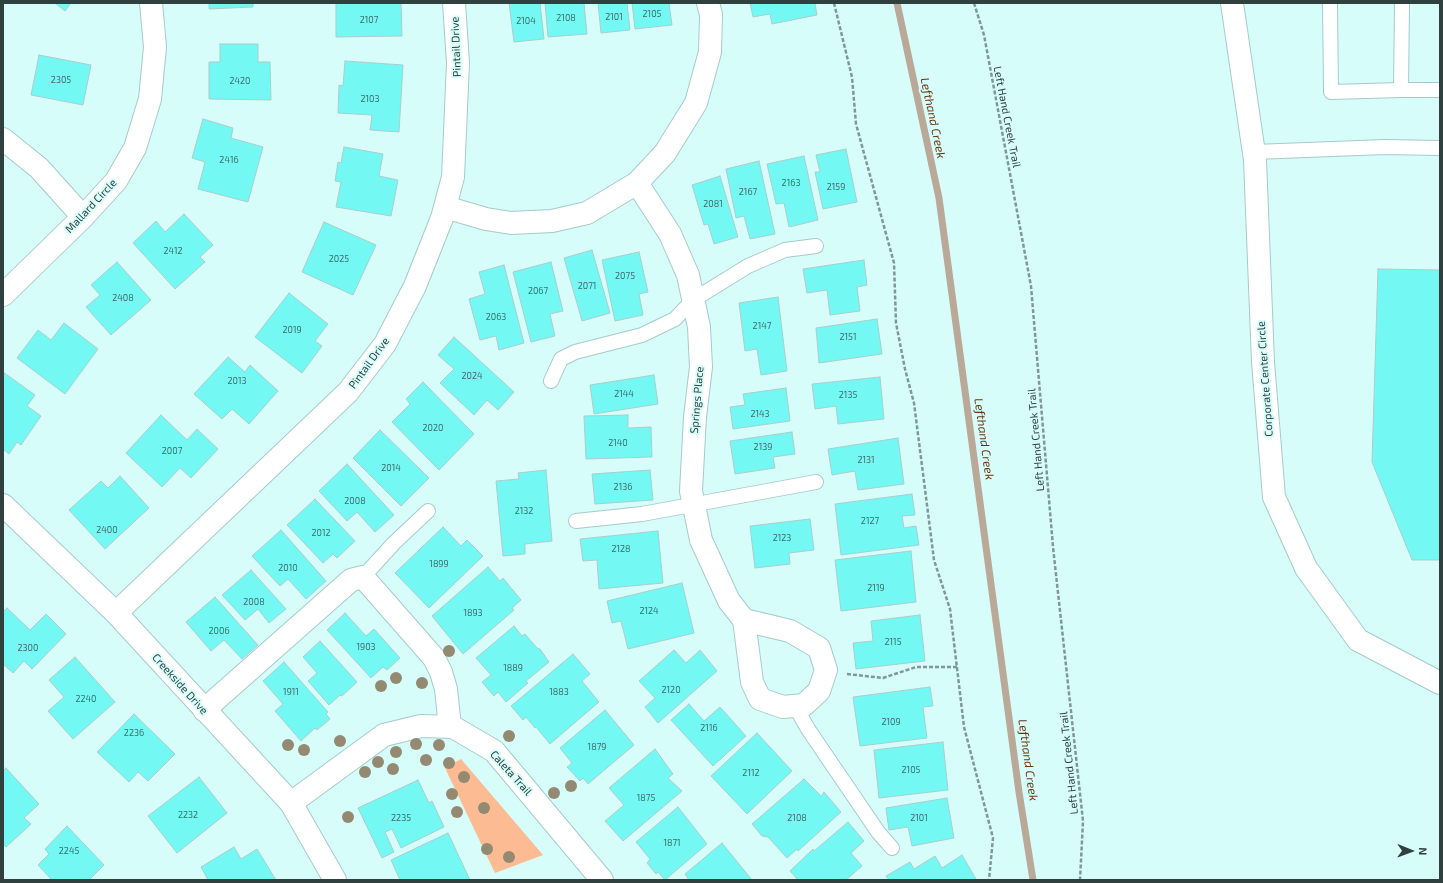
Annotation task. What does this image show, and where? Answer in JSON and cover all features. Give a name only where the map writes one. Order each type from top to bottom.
[{"type":"street","name":"Mallard Circle","points":[[3,295],[83,217],[116,181],[135,148],[150,99],[155,47],[151,3]]},
{"type":"street","name":"Pintail Drive","points":[[116,613],[348,392],[385,344],[415,286],[445,207],[453,177],[458,63],[454,3]]},
{"type":"street","points":[[445,207],[486,219],[511,223],[552,221],[587,213],[637,183],[665,153],[696,103],[710,52],[710,14],[708,3]]},
{"type":"street","name":"Corporate Center Circle","points":[[1232,3],[1254,152],[1263,362],[1274,497],[1306,568],[1358,640],[1440,683]]},
{"type":"street","points":[[3,139],[39,168],[83,217]]},
{"type":"street","name":"Springs Place","points":[[637,183],[670,234],[688,275],[699,327],[701,367],[695,417],[691,491],[701,540],[729,601],[744,620]]},
{"type":"street","name":"Creekside Drive","points":[[3,505],[116,613],[291,803],[335,880]]},
{"type":"street","points":[[204,710],[351,580],[364,577],[434,658],[441,672],[446,688],[450,727]]},
{"type":"street","points":[[744,620],[790,631],[819,648],[826,670],[819,691],[804,705],[783,707],[760,699],[752,682],[744,620]]},
{"type":"street","name":"Caleta Trail","points":[[291,803],[384,735],[421,726],[450,727],[494,752],[602,880]]},
{"type":"lane","points":[[1330,3],[1331,92],[1440,90]]},
{"type":"lane","points":[[1401,90],[1402,3]]},
{"type":"lane","points":[[1254,152],[1385,147],[1440,148]]},
{"type":"lane","points":[[551,381],[561,359],[576,352],[642,336],[675,319],[693,300],[748,266],[784,250],[816,246]]},
{"type":"lane","points":[[576,521],[642,514],[694,506],[816,482]]},
{"type":"lane","points":[[364,577],[394,543],[428,511]]},
{"type":"lane","points":[[795,706],[808,729],[878,832],[892,848]]},
{"type":"path","points":[[834,3],[852,77],[856,124],[894,263],[896,323],[905,369],[914,403],[934,560],[950,610],[964,727],[993,838],[989,880]]},
{"type":"path","name":"Left Hand Creek Trail","points":[[974,3],[984,35],[1031,286],[1053,547],[1083,821],[1080,880]]},
{"type":"path","points":[[826,670],[842,674],[884,678],[916,667],[957,667]]},
{"type":"shaded area","points":[[461,759],[543,855],[495,873],[445,768]]},
{"type":"building","points":[[55,3],[71,3],[65,11]]},
{"type":"building","points":[[209,3],[253,3],[253,7],[209,9]]},
{"type":"building","points":[[336,3],[401,3],[402,36],[336,37]]},
{"type":"building","points":[[509,3],[540,3],[544,39],[514,42]]},
{"type":"building","points":[[545,3],[584,3],[587,34],[548,37]]},
{"type":"building","points":[[598,3],[627,3],[630,30],[601,33]]},
{"type":"building","points":[[632,3],[669,3],[672,25],[635,29]]},
{"type":"building","points":[[750,3],[815,3],[817,15],[772,24],[770,14],[753,17]]},
{"type":"building","points":[[220,44],[258,44],[258,62],[270,62],[271,100],[209,99],[209,62],[220,62]]},
{"type":"building","points":[[39,55],[91,65],[83,105],[31,95]]},
{"type":"building","points":[[345,61],[403,65],[399,132],[370,130],[372,115],[338,113],[339,85],[343,86]]},
{"type":"building","points":[[203,119],[233,128],[231,138],[263,147],[248,202],[198,189],[205,162],[192,158]]},
{"type":"building","points":[[344,147],[383,154],[379,176],[398,180],[391,216],[336,207],[341,182],[335,181],[338,162],[341,163]]},
{"type":"building","points":[[846,149],[857,202],[823,209],[815,172],[820,172],[816,155]]},
{"type":"building","points":[[804,156],[818,220],[789,227],[784,203],[776,204],[767,164]]},
{"type":"building","points":[[759,161],[775,234],[750,239],[744,216],[736,218],[726,169]]},
{"type":"building","points":[[720,176],[738,237],[714,244],[708,224],[704,225],[692,185]]},
{"type":"building","points":[[184,214],[213,245],[200,257],[205,262],[175,289],[133,243],[156,221],[165,232]]},
{"type":"building","points":[[324,222],[376,245],[353,295],[302,272]]},
{"type":"building","points":[[592,250],[610,313],[582,321],[564,258]]},
{"type":"building","points":[[639,252],[648,292],[639,294],[643,315],[615,321],[602,260]]},
{"type":"building","points":[[864,260],[867,285],[857,287],[860,311],[830,315],[827,290],[807,293],[803,269]]},
{"type":"building","points":[[117,262],[151,300],[111,335],[86,307],[100,295],[91,285]]},
{"type":"building","points":[[551,262],[563,311],[550,314],[555,336],[531,342],[513,272]]},
{"type":"building","points":[[504,265],[524,343],[499,350],[496,336],[480,340],[469,299],[485,294],[479,272]]},
{"type":"building","points":[[1378,269],[1440,270],[1440,560],[1412,560],[1372,462]]},
{"type":"building","points":[[289,293],[328,324],[315,341],[322,346],[302,373],[255,337]]},
{"type":"building","points":[[778,297],[787,371],[761,375],[757,349],[745,351],[739,303]]},
{"type":"building","points":[[877,319],[882,354],[819,363],[816,328]]},
{"type":"building","points":[[64,323],[98,349],[65,394],[17,358],[38,330],[51,340]]},
{"type":"building","points":[[454,337],[514,392],[498,410],[487,400],[474,415],[440,383],[454,369],[438,355]]},
{"type":"building","points":[[228,357],[245,372],[250,365],[278,391],[249,424],[232,409],[222,419],[194,394]]},
{"type":"building","points":[[3,372],[35,395],[27,406],[41,416],[21,445],[17,442],[9,454],[3,449]]},
{"type":"building","points":[[654,375],[658,404],[594,414],[590,385]]},
{"type":"building","points":[[880,377],[884,419],[838,424],[836,406],[815,409],[812,384]]},
{"type":"building","points":[[423,382],[474,434],[439,470],[392,422],[410,404],[406,399]]},
{"type":"building","points":[[786,388],[790,421],[733,429],[730,407],[745,405],[743,394]]},
{"type":"building","points":[[161,415],[187,440],[197,429],[218,449],[191,478],[180,468],[162,487],[126,453]]},
{"type":"building","points":[[628,415],[628,428],[651,427],[652,457],[586,459],[584,416]]},
{"type":"building","points":[[380,430],[429,478],[401,506],[353,458]]},
{"type":"building","points":[[792,432],[795,454],[773,457],[775,468],[735,474],[730,441]]},
{"type":"building","points":[[898,438],[904,484],[858,490],[855,471],[832,475],[828,449]]},
{"type":"building","points":[[347,464],[394,515],[375,532],[357,512],[347,521],[319,491]]},
{"type":"building","points":[[546,470],[552,541],[525,544],[525,554],[503,556],[496,481],[519,479],[518,473]]},
{"type":"building","points":[[650,470],[653,500],[595,504],[592,474]]},
{"type":"building","points":[[120,476],[149,508],[105,549],[69,510],[101,481],[108,488]]},
{"type":"building","points":[[912,494],[915,515],[902,516],[904,528],[916,526],[919,545],[841,555],[835,504]]},
{"type":"building","points":[[315,499],[355,541],[337,558],[333,554],[323,563],[287,525]]},
{"type":"building","points":[[810,519],[814,550],[789,553],[790,564],[755,568],[750,526]]},
{"type":"building","points":[[443,527],[461,546],[467,540],[483,556],[429,608],[395,573]]},
{"type":"building","points":[[281,530],[326,581],[306,599],[288,579],[280,586],[252,556]]},
{"type":"building","points":[[658,531],[663,583],[599,589],[597,560],[583,561],[580,539]]},
{"type":"building","points":[[911,551],[916,602],[841,611],[835,560]]},
{"type":"building","points":[[488,567],[500,581],[503,578],[521,600],[512,608],[514,610],[463,654],[432,616]]},
{"type":"building","points":[[251,570],[286,609],[269,623],[258,609],[245,620],[222,595]]},
{"type":"building","points":[[682,583],[694,633],[628,649],[621,621],[612,623],[607,601]]},
{"type":"building","points":[[215,597],[258,645],[242,659],[224,640],[211,651],[186,622]]},
{"type":"building","points":[[7,608],[30,630],[46,614],[66,634],[32,669],[24,661],[13,673],[3,664],[3,612]]},
{"type":"building","points":[[345,613],[366,636],[374,629],[400,658],[387,670],[383,667],[371,678],[327,630]]},
{"type":"building","points":[[920,615],[925,661],[856,669],[853,643],[873,641],[871,621]]},
{"type":"building","points":[[514,626],[522,636],[525,634],[537,648],[540,649],[549,662],[526,681],[528,683],[506,702],[498,692],[494,696],[482,682],[491,675],[476,658]]},
{"type":"building","points":[[320,641],[357,682],[342,696],[340,695],[329,705],[308,681],[317,673],[303,657]]},
{"type":"building","points":[[674,650],[686,663],[700,650],[717,671],[658,723],[645,707],[655,698],[639,681]]},
{"type":"building","points":[[573,654],[590,674],[582,681],[599,702],[550,744],[526,717],[523,720],[511,706]]},
{"type":"building","points":[[75,657],[115,702],[73,739],[48,711],[64,697],[49,680]]},
{"type":"building","points":[[284,662],[328,712],[326,714],[330,719],[317,730],[315,728],[301,741],[275,711],[283,704],[263,681]]},
{"type":"building","points":[[930,687],[933,706],[923,707],[927,738],[860,746],[853,697]]},
{"type":"building","points":[[689,704],[704,721],[720,707],[746,736],[713,766],[671,720]]},
{"type":"building","points":[[605,710],[634,745],[588,784],[583,778],[580,781],[567,767],[572,763],[560,748]]},
{"type":"building","points":[[134,714],[175,754],[148,781],[138,772],[129,782],[97,752]]},
{"type":"building","points":[[757,733],[792,771],[747,814],[711,776]]},
{"type":"building","points":[[943,742],[948,790],[879,798],[874,750]]},
{"type":"building","points":[[655,749],[673,774],[668,778],[682,791],[623,841],[605,821],[624,805],[609,788]]},
{"type":"building","points":[[6,768],[39,804],[24,818],[31,824],[6,847],[3,844],[3,771]]},
{"type":"building","points":[[199,777],[227,813],[177,853],[148,816]]},
{"type":"building","points":[[804,779],[821,796],[824,792],[841,812],[798,851],[797,849],[787,858],[768,837],[762,836],[752,824]]},
{"type":"building","points":[[418,780],[429,803],[432,801],[444,827],[401,848],[392,829],[385,832],[394,852],[382,858],[358,808]]},
{"type":"building","points":[[947,798],[954,838],[912,846],[908,827],[889,830],[886,808]]},
{"type":"building","points":[[678,807],[707,844],[665,880],[658,872],[656,874],[647,863],[650,859],[636,842]]},
{"type":"building","points":[[848,822],[864,841],[851,853],[862,866],[846,880],[798,880],[790,871],[813,849],[814,851]]},
{"type":"building","points":[[67,826],[104,865],[89,880],[52,880],[38,865],[49,854],[45,849]]},
{"type":"building","points":[[448,833],[470,880],[400,880],[391,860]]},
{"type":"building","points":[[722,843],[752,880],[689,880],[685,874]]},
{"type":"building","points":[[234,847],[241,859],[257,849],[276,880],[208,880],[201,867]]},
{"type":"building","points":[[962,855],[976,879],[889,880],[886,876],[910,862],[914,869],[935,856],[942,868]]},
{"type":"waterway","name":"Lefthand Creek","points":[[897,3],[939,198],[1019,792],[1033,880]]}]
